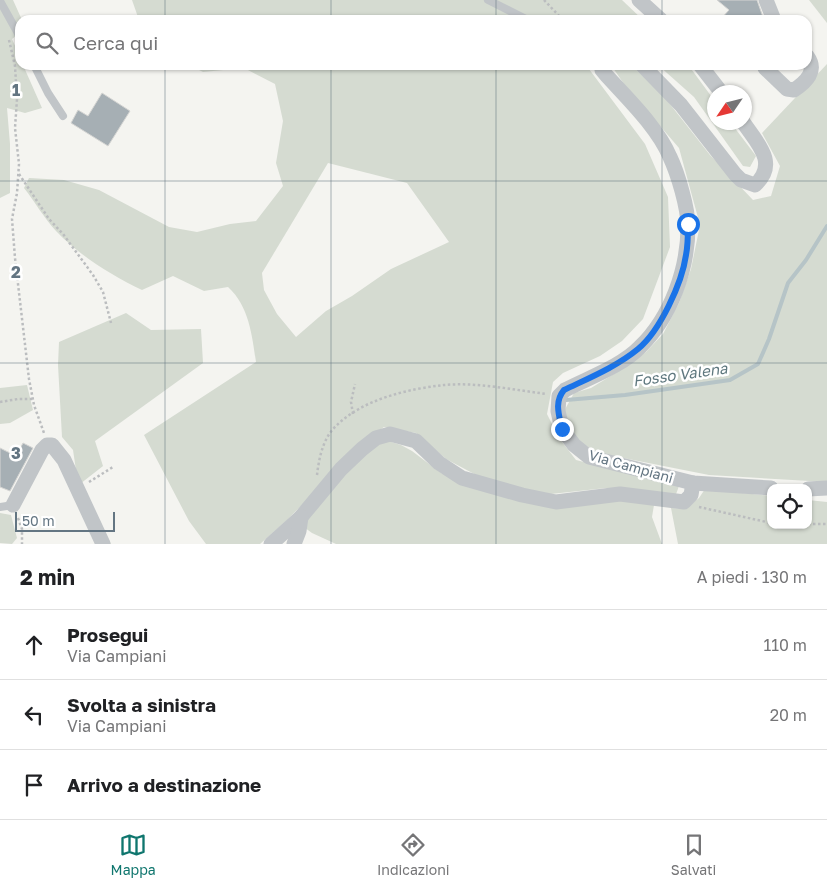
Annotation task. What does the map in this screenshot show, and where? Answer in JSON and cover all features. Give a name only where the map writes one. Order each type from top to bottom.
[{"type":"street","points":[[639,0],[656,15]]},
{"type":"street","points":[[766,0],[772,15]]},
{"type":"street","points":[[555,396],[618,363],[640,348],[663,319],[686,256],[688,224],[681,189],[670,156],[650,125],[602,70]]},
{"type":"street","points":[[647,70],[681,105],[735,174],[742,180],[755,186],[762,178],[767,163],[763,150],[749,130]]},
{"type":"street","points":[[704,70],[716,85]]},
{"type":"street","points":[[766,70],[787,89],[794,90],[810,75],[812,70]]},
{"type":"street","name":"Via Campiani","points":[[555,396],[562,429],[574,445],[589,457],[693,483],[767,488]]},
{"type":"street","points":[[271,544],[301,517],[341,469],[362,449],[376,438],[390,434],[416,441],[439,463],[462,478],[522,495],[556,502],[620,494],[684,502],[691,495],[693,483]]},
{"type":"street","points":[[6,506],[42,450],[47,445],[52,445],[64,460],[103,544]]},
{"type":"street","points":[[812,489],[827,488]]},
{"type":"street","points":[[294,544],[300,531],[301,517]]},
{"type":"lane","points":[[488,0],[518,15]]},
{"type":"lane","points":[[0,1],[15,28]]},
{"type":"lane","points":[[36,70],[48,93],[63,116]]},
{"type":"path","points":[[544,0],[558,15]]},
{"type":"path","points":[[8,38],[14,66],[16,91],[15,128],[19,164],[12,219],[25,346],[33,399],[47,445]]},
{"type":"path","points":[[19,173],[49,219],[63,234],[93,275],[103,292],[111,323]]},
{"type":"path","points":[[353,414],[351,402],[355,384]]},
{"type":"path","points":[[315,501],[319,458],[335,426],[362,408],[391,394],[446,385],[494,387],[555,396]]},
{"type":"path","points":[[0,402],[33,399]]},
{"type":"path","points":[[77,490],[112,467]]},
{"type":"path","points":[[6,506],[22,529],[22,544]]},
{"type":"path","points":[[701,508],[767,522]]},
{"type":"path","points":[[812,524],[827,524]]},
{"type":"shaded area","points":[[0,0],[13,0],[20,15],[15,15],[15,37],[12,39],[15,46],[15,70],[25,70],[42,108],[25,113],[7,108],[10,144],[10,193],[0,198]]},
{"type":"shaded area","points":[[132,0],[622,0],[638,15],[137,15]]},
{"type":"shaded area","points":[[809,0],[827,0],[827,23]]},
{"type":"shaded area","points":[[827,64],[827,482],[709,475],[598,453],[575,439],[563,413],[574,393],[591,388],[627,366],[646,352],[663,334],[679,303],[691,269],[700,225],[679,148],[624,84],[614,70],[636,70],[662,94],[710,155],[753,200],[771,196],[780,166],[762,133]]},
{"type":"shaded area","points":[[199,70],[224,70],[203,72]]},
{"type":"shaded area","points":[[248,70],[590,70],[645,144],[668,197],[670,247],[643,319],[622,341],[600,356],[563,373],[553,382],[547,414],[559,438],[576,460],[679,486],[675,497],[606,488],[551,494],[508,486],[478,476],[446,459],[416,433],[384,427],[368,438],[287,520],[260,544],[206,544],[189,521],[144,435],[256,362],[248,322],[241,303],[228,287],[204,291],[173,276],[142,290],[130,284],[96,264],[65,240],[47,221],[24,188],[29,178],[64,180],[99,190],[169,227],[197,232],[230,224],[256,221],[283,186],[276,163],[283,121],[275,84]],"holes":[[[328,163],[407,183],[449,242],[391,269],[352,296],[326,311],[296,337],[277,314],[264,290],[262,273]]]},
{"type":"shaded area","points":[[664,70],[692,70],[707,90],[707,115],[694,97]]},
{"type":"shaded area","points":[[717,130],[736,130],[756,156],[750,167],[743,166]]},
{"type":"shaded area","points":[[126,313],[151,330],[201,329],[203,363],[95,441],[103,466],[80,484],[77,477],[73,450],[62,437],[58,365],[59,342]]},
{"type":"shaded area","points":[[27,385],[33,410],[10,423],[0,424],[0,388]]},
{"type":"shaded area","points":[[385,440],[412,451],[441,473],[488,492],[619,498],[654,505],[652,517],[662,544],[336,544],[312,533],[301,525],[366,450]]},
{"type":"shaded area","points":[[705,489],[767,496],[767,529],[812,529],[812,500],[827,502],[827,544],[678,544],[671,508],[685,509],[699,498]]},
{"type":"shaded area","points":[[84,492],[111,544],[108,544]]},
{"type":"shaded area","points":[[0,513],[11,515],[17,538],[12,544],[0,543]]},
{"type":"building","points":[[717,0],[757,0],[762,15],[724,15],[729,10]]},
{"type":"building","points":[[102,93],[130,111],[108,146],[71,123],[78,110],[88,116]]},
{"type":"building","points":[[23,443],[33,448],[10,491],[0,487],[0,448],[16,456]]},
{"type":"waterway","name":"Fosso Valena","points":[[566,400],[625,395],[730,380],[758,364],[769,339],[788,283],[806,260],[827,226]]},
{"type":"route","points":[[562,429],[558,411],[559,396],[564,390],[618,363],[640,348],[663,319],[686,256],[688,224]]}]
